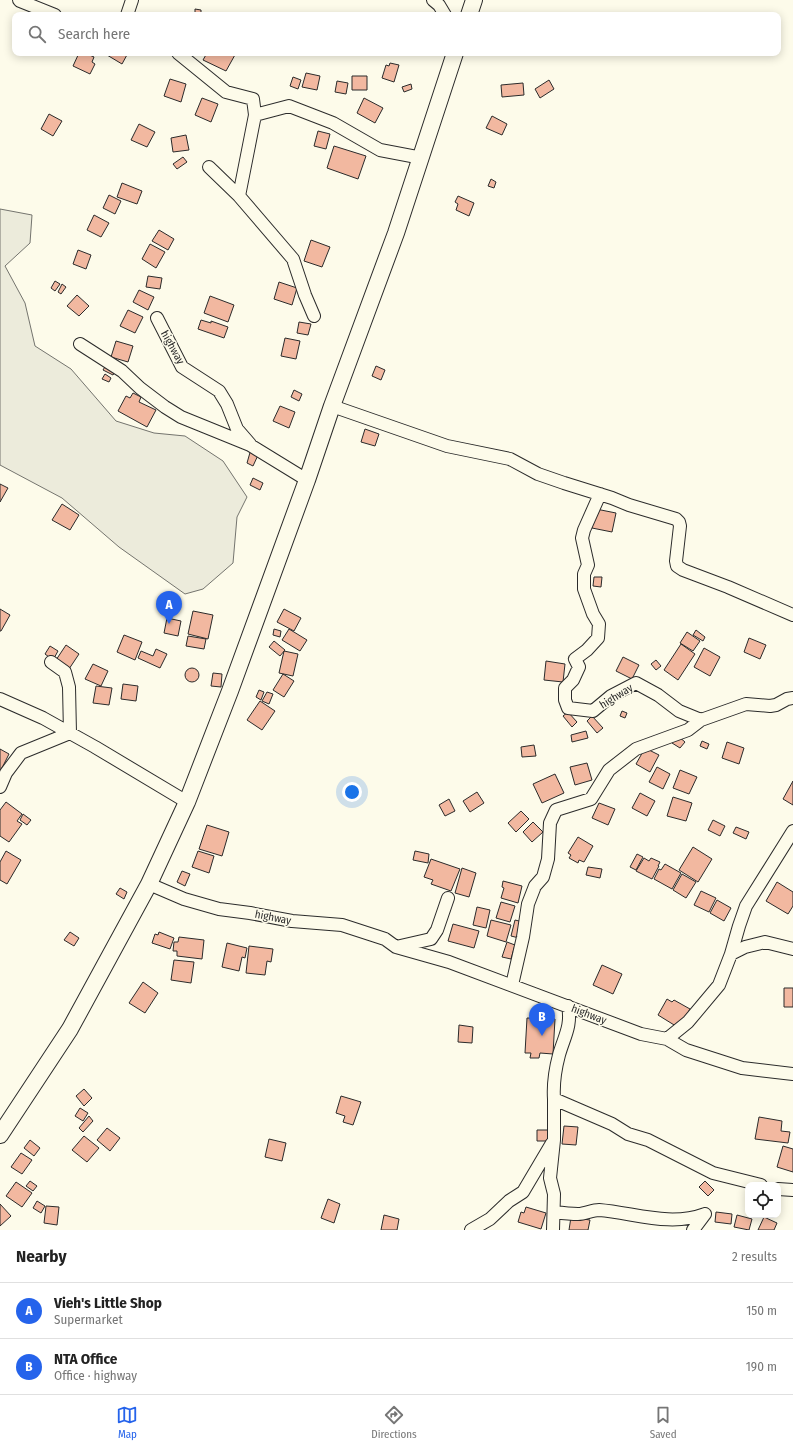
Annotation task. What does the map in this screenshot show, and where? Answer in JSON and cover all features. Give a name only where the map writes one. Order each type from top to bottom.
[{"type":"main road","points":[[470,12],[474,0]]},
{"type":"main road","points":[[1,1133],[70,1029],[149,884],[187,802],[230,691],[307,480],[332,406],[396,233],[422,158],[454,56]]},
{"type":"street","points":[[19,0],[48,12]]},
{"type":"street","points":[[128,12],[132,0]]},
{"type":"street","points":[[432,0],[439,5],[443,12]]},
{"type":"street","points":[[182,56],[226,92],[253,99],[255,115],[239,196]]},
{"type":"street","points":[[255,115],[289,106],[333,123],[380,150],[422,158]]},
{"type":"street","points":[[209,168],[239,196],[293,259],[314,316]]},
{"type":"street","name":"highway","points":[[157,318],[182,367],[219,391],[227,404],[237,429],[250,445]]},
{"type":"street","name":"highway","points":[[80,344],[122,371],[140,388],[181,417],[250,445],[307,480]]},
{"type":"street","points":[[332,406],[447,446],[510,459],[538,474],[629,505],[676,519],[680,526],[676,561],[678,566],[683,570],[728,587],[793,615]]},
{"type":"street","name":"highway","points":[[600,494],[582,538],[588,565],[584,574],[584,589],[593,614],[599,624],[598,638],[587,650],[574,659],[579,667],[573,680],[565,688],[565,700],[568,708],[593,711],[611,696],[636,683],[658,695],[680,711],[702,720]]},
{"type":"street","points":[[51,662],[65,672],[69,687],[70,734]]},
{"type":"street","points":[[512,985],[523,936],[528,904],[535,886],[544,877],[548,859],[550,823],[556,810],[591,799],[609,770],[636,749],[688,730],[702,720],[746,704],[770,706],[793,698]]},
{"type":"street","points":[[0,700],[43,718],[187,802]]},
{"type":"street","points":[[0,787],[6,773],[21,753],[70,734]]},
{"type":"street","points":[[667,1039],[688,1022],[719,985],[732,954],[738,926],[746,906],[793,830]]},
{"type":"street","name":"highway","points":[[149,884],[184,899],[218,909],[250,913],[292,922],[342,925],[385,939],[396,947],[449,962],[641,1034],[667,1039],[686,1050],[742,1068],[793,1074]]},
{"type":"street","points":[[396,947],[431,939],[448,898]]},
{"type":"street","points":[[732,954],[745,947],[765,942],[793,949]]},
{"type":"street","points":[[553,1230],[554,1194],[550,1178],[554,1140],[553,1081],[568,1030],[570,1017],[568,1006]]},
{"type":"street","points":[[554,1099],[612,1124],[628,1134],[648,1140],[694,1162],[713,1173],[749,1182]]},
{"type":"street","points":[[471,1230],[490,1219],[509,1201],[523,1192],[554,1140]]},
{"type":"street","points":[[781,1188],[793,1190]]},
{"type":"street","points":[[554,1212],[580,1214],[598,1210],[658,1219],[680,1220],[695,1218],[705,1213],[693,1230]]},
{"type":"shaded area","points":[[0,209],[32,215],[30,243],[5,266],[25,303],[35,346],[71,369],[116,421],[154,433],[185,436],[223,461],[247,497],[237,517],[233,563],[203,589],[185,594],[119,547],[62,498],[0,465]]},
{"type":"building","points":[[195,9],[201,10],[201,12],[195,12]]},
{"type":"building","points":[[78,56],[94,57],[92,62],[95,64],[90,74],[73,66]]},
{"type":"building","points":[[109,56],[126,56],[122,64]]},
{"type":"building","points":[[205,56],[234,56],[226,71],[203,60]]},
{"type":"building","points":[[390,63],[399,65],[394,82],[382,78],[386,65],[389,66]]},
{"type":"building","points":[[306,73],[320,76],[317,90],[302,87]]},
{"type":"building","points":[[352,76],[367,76],[367,90],[352,90]]},
{"type":"building","points":[[293,77],[301,80],[298,89],[290,86]]},
{"type":"building","points":[[170,79],[186,84],[181,102],[164,96]]},
{"type":"building","points":[[549,80],[554,89],[540,98],[535,89]]},
{"type":"building","points":[[337,81],[348,83],[346,94],[335,92]]},
{"type":"building","points":[[523,83],[524,95],[502,97],[501,85]]},
{"type":"building","points":[[411,84],[412,89],[404,92],[402,87]]},
{"type":"building","points":[[202,98],[218,104],[211,122],[195,115]]},
{"type":"building","points":[[364,98],[383,108],[375,123],[357,113]]},
{"type":"building","points":[[49,114],[62,121],[53,136],[41,129]]},
{"type":"building","points":[[492,116],[507,124],[502,135],[486,128]]},
{"type":"building","points":[[139,124],[155,132],[147,147],[131,140]]},
{"type":"building","points":[[318,131],[330,134],[326,149],[314,146]]},
{"type":"building","points":[[186,135],[189,150],[173,152],[171,138]]},
{"type":"building","points":[[334,146],[366,156],[358,179],[327,168]]},
{"type":"building","points":[[183,157],[187,162],[177,169],[173,164]]},
{"type":"building","points":[[491,179],[496,182],[494,188],[488,186]]},
{"type":"building","points":[[122,183],[142,191],[137,204],[117,197]]},
{"type":"building","points":[[109,195],[121,201],[115,214],[103,208]]},
{"type":"building","points":[[458,196],[474,203],[469,216],[456,210],[458,204],[455,202]]},
{"type":"building","points":[[94,215],[109,223],[101,237],[87,230]]},
{"type":"building","points":[[159,230],[174,239],[168,250],[152,241]]},
{"type":"building","points":[[311,240],[330,247],[322,267],[304,261]]},
{"type":"building","points":[[150,244],[165,252],[156,268],[142,259]]},
{"type":"building","points":[[78,250],[91,255],[86,269],[73,264]]},
{"type":"building","points":[[148,276],[162,278],[160,289],[146,287]]},
{"type":"building","points":[[55,281],[60,284],[55,291],[51,288]]},
{"type":"building","points":[[279,282],[297,288],[292,305],[274,299]]},
{"type":"building","points":[[62,284],[66,287],[61,294],[58,292]]},
{"type":"building","points":[[139,290],[154,297],[148,310],[133,302]]},
{"type":"building","points":[[77,295],[89,306],[79,316],[67,306]]},
{"type":"building","points":[[210,296],[234,305],[228,322],[204,313]]},
{"type":"building","points":[[128,310],[143,317],[135,333],[120,326]]},
{"type":"building","points":[[201,320],[211,323],[211,321],[228,327],[224,338],[198,329]]},
{"type":"building","points":[[299,322],[311,324],[308,335],[297,333]]},
{"type":"building","points":[[285,338],[300,341],[296,359],[281,356]]},
{"type":"building","points":[[116,341],[133,346],[128,362],[111,357]]},
{"type":"building","points":[[106,365],[116,370],[113,375],[103,370]]},
{"type":"building","points":[[376,366],[385,370],[381,380],[372,376]]},
{"type":"building","points":[[105,374],[111,378],[109,382],[102,379]]},
{"type":"building","points":[[294,390],[302,394],[299,401],[291,397]]},
{"type":"building","points":[[133,393],[141,397],[139,402],[156,410],[147,427],[118,411],[126,396],[130,398]]},
{"type":"building","points":[[280,406],[295,412],[289,428],[273,421]]},
{"type":"building","points":[[365,429],[379,434],[375,446],[361,442]]},
{"type":"building","points":[[251,449],[259,453],[253,466],[247,463]]},
{"type":"building","points":[[253,478],[263,483],[260,490],[250,485]]},
{"type":"building","points":[[0,484],[8,488],[0,502]]},
{"type":"building","points":[[62,504],[79,515],[70,530],[52,520]]},
{"type":"building","points":[[596,509],[616,513],[612,532],[592,528]]},
{"type":"building","points":[[594,577],[602,577],[601,587],[593,586]]},
{"type":"building","points":[[0,609],[10,615],[1,631],[0,631]]},
{"type":"building","points":[[284,609],[301,618],[294,631],[277,622]]},
{"type":"building","points":[[193,611],[213,615],[208,639],[188,634]]},
{"type":"building","points":[[167,618],[181,621],[178,636],[164,633]]},
{"type":"building","points":[[274,629],[281,631],[280,637],[273,635]]},
{"type":"building","points":[[289,629],[307,640],[300,651],[282,640]]},
{"type":"building","points":[[696,630],[705,637],[703,641],[693,635]]},
{"type":"building","points":[[687,632],[700,641],[693,651],[680,643]]},
{"type":"building","points":[[124,635],[142,642],[135,660],[117,652]]},
{"type":"building","points":[[188,636],[206,639],[204,649],[186,646]]},
{"type":"building","points":[[749,638],[766,645],[760,659],[744,652]]},
{"type":"building","points":[[274,641],[285,650],[280,656],[269,647]]},
{"type":"building","points":[[681,644],[695,654],[678,680],[664,670]]},
{"type":"building","points":[[66,645],[79,654],[69,669],[56,660]]},
{"type":"building","points":[[50,646],[58,651],[53,660],[45,654]]},
{"type":"building","points":[[704,648],[720,657],[710,676],[694,667]]},
{"type":"building","points":[[156,649],[167,654],[160,668],[138,658],[141,651],[153,656]]},
{"type":"building","points":[[284,651],[298,654],[293,676],[279,673]]},
{"type":"building","points":[[623,657],[639,665],[632,679],[616,671]]},
{"type":"building","points":[[656,660],[661,666],[656,670],[651,664]]},
{"type":"building","points":[[546,661],[565,664],[563,682],[544,680]]},
{"type":"building","points":[[93,664],[108,671],[101,686],[85,679]]},
{"type":"building","points":[[192,668],[197,670],[199,675],[197,680],[192,682],[187,680],[185,675],[187,670]]},
{"type":"building","points":[[213,673],[222,674],[221,687],[211,686]]},
{"type":"building","points":[[283,674],[294,681],[284,697],[273,690]]},
{"type":"building","points":[[123,684],[138,686],[136,701],[121,699]]},
{"type":"building","points":[[96,686],[112,688],[109,705],[93,703]]},
{"type":"building","points":[[259,690],[264,692],[261,700],[256,697]]},
{"type":"building","points":[[267,692],[273,694],[269,704],[262,701]]},
{"type":"building","points":[[260,701],[275,711],[262,730],[247,720]]},
{"type":"building","points":[[622,711],[627,713],[625,718],[620,716]]},
{"type":"building","points":[[568,712],[577,722],[572,727],[563,716]]},
{"type":"building","points":[[592,716],[603,728],[597,733],[587,721]]},
{"type":"building","points":[[586,731],[588,738],[572,742],[571,735]]},
{"type":"building","points":[[678,736],[685,742],[680,748],[672,743]]},
{"type":"building","points":[[702,741],[709,744],[707,749],[700,746]]},
{"type":"building","points":[[727,742],[744,748],[739,764],[722,758]]},
{"type":"building","points":[[534,745],[536,756],[522,757],[521,747]]},
{"type":"building","points":[[645,748],[659,755],[650,772],[636,764]]},
{"type":"building","points":[[0,749],[9,754],[0,772]]},
{"type":"building","points":[[587,763],[592,780],[575,785],[570,767]]},
{"type":"building","points":[[657,767],[670,774],[663,789],[649,782]]},
{"type":"building","points":[[680,770],[697,777],[689,794],[673,788]]},
{"type":"building","points":[[555,774],[564,793],[542,803],[533,784]]},
{"type":"building","points":[[793,781],[793,805],[783,799]]},
{"type":"building","points":[[477,792],[484,803],[470,812],[463,801]]},
{"type":"building","points":[[640,793],[655,801],[647,816],[632,808]]},
{"type":"building","points":[[673,797],[692,803],[686,821],[667,816]]},
{"type":"building","points":[[449,799],[455,811],[445,816],[439,805]]},
{"type":"building","points":[[6,802],[22,814],[17,821],[22,824],[9,842],[0,836],[0,810]]},
{"type":"building","points":[[599,803],[615,809],[608,825],[592,818]]},
{"type":"building","points":[[521,811],[529,819],[516,832],[508,823]]},
{"type":"building","points":[[23,814],[31,820],[27,825],[20,820]]},
{"type":"building","points":[[713,820],[725,826],[720,836],[708,830]]},
{"type":"building","points":[[533,822],[543,832],[532,842],[523,832]]},
{"type":"building","points":[[207,825],[229,832],[222,856],[199,849]]},
{"type":"building","points":[[736,827],[749,832],[746,839],[733,833]]},
{"type":"building","points":[[578,837],[593,846],[584,862],[579,860],[578,863],[569,858],[571,855],[568,853]]},
{"type":"building","points":[[693,847],[712,859],[698,882],[679,870]]},
{"type":"building","points":[[6,851],[21,860],[7,884],[0,880],[0,862]]},
{"type":"building","points":[[198,851],[214,856],[209,873],[192,867]]},
{"type":"building","points":[[415,851],[429,854],[428,863],[413,860]]},
{"type":"building","points":[[637,854],[643,857],[636,870],[630,867]]},
{"type":"building","points":[[644,858],[649,861],[651,858],[660,862],[652,879],[636,871]]},
{"type":"building","points":[[431,859],[460,869],[451,891],[431,884],[433,880],[424,877]]},
{"type":"building","points":[[665,864],[681,873],[672,889],[654,879],[659,869],[661,870]]},
{"type":"building","points":[[588,867],[602,869],[600,878],[586,875]]},
{"type":"building","points":[[462,868],[476,873],[469,897],[455,893]]},
{"type":"building","points":[[182,871],[190,874],[185,886],[177,882]]},
{"type":"building","points":[[682,874],[696,882],[686,898],[673,890]]},
{"type":"building","points":[[503,881],[522,886],[518,903],[501,898],[504,888],[502,887]]},
{"type":"building","points":[[777,882],[793,892],[793,906],[788,914],[766,901]]},
{"type":"building","points":[[120,888],[127,892],[124,899],[116,894]]},
{"type":"building","points":[[701,891],[716,898],[709,912],[694,905]]},
{"type":"building","points":[[717,900],[731,908],[724,921],[710,913]]},
{"type":"building","points":[[501,902],[515,906],[510,922],[496,918]]},
{"type":"building","points":[[477,907],[490,910],[486,928],[473,925]]},
{"type":"building","points":[[491,920],[511,925],[506,942],[487,936]]},
{"type":"building","points":[[515,920],[523,922],[519,938],[511,936]]},
{"type":"building","points":[[453,924],[479,931],[474,948],[448,941]]},
{"type":"building","points":[[70,932],[79,938],[74,946],[64,940]]},
{"type":"building","points":[[159,932],[174,938],[170,949],[152,943],[155,934],[158,935]]},
{"type":"building","points":[[179,937],[204,940],[202,959],[177,956],[177,951],[173,951],[174,942],[178,942]]},
{"type":"building","points":[[507,942],[515,945],[511,959],[502,957]]},
{"type":"building","points":[[227,943],[247,948],[245,958],[242,957],[239,971],[222,967]]},
{"type":"building","points":[[249,946],[273,949],[271,962],[267,961],[265,975],[246,973]]},
{"type":"building","points":[[174,960],[194,962],[191,983],[171,980]]},
{"type":"building","points":[[602,965],[622,974],[613,994],[593,985]]},
{"type":"building","points":[[143,982],[158,993],[145,1013],[129,1003]]},
{"type":"building","points":[[784,988],[793,988],[793,1007],[784,1007]]},
{"type":"building","points":[[667,999],[672,1002],[674,1000],[690,1009],[679,1028],[658,1015]]},
{"type":"building","points":[[527,1018],[555,1019],[553,1054],[540,1053],[539,1058],[530,1058],[531,1053],[525,1053]]},
{"type":"building","points":[[459,1025],[473,1027],[472,1043],[458,1042]]},
{"type":"building","points":[[84,1089],[92,1098],[84,1106],[76,1096]]},
{"type":"building","points":[[341,1096],[361,1102],[353,1125],[343,1122],[345,1116],[336,1113]]},
{"type":"building","points":[[80,1108],[88,1113],[83,1121],[75,1116]]},
{"type":"building","points":[[89,1116],[93,1121],[83,1132],[79,1128]]},
{"type":"building","points":[[759,1117],[782,1121],[781,1131],[790,1132],[788,1143],[755,1139]]},
{"type":"building","points":[[564,1126],[578,1127],[576,1145],[562,1144]]},
{"type":"building","points":[[107,1128],[120,1138],[110,1151],[97,1140]]},
{"type":"building","points":[[537,1130],[551,1130],[551,1141],[537,1141]]},
{"type":"building","points":[[84,1136],[99,1148],[87,1162],[72,1150]]},
{"type":"building","points":[[269,1139],[286,1143],[282,1161],[265,1157]]},
{"type":"building","points":[[30,1140],[40,1148],[34,1156],[24,1148]]},
{"type":"building","points":[[783,1146],[793,1149],[793,1172],[777,1167]]},
{"type":"building","points":[[21,1153],[32,1160],[22,1174],[11,1167]]},
{"type":"building","points":[[30,1181],[37,1186],[33,1191],[26,1186]]},
{"type":"building","points":[[705,1181],[714,1190],[708,1196],[699,1187]]},
{"type":"building","points":[[16,1182],[32,1193],[22,1207],[6,1196]]},
{"type":"building","points":[[328,1199],[340,1204],[334,1223],[321,1218]]},
{"type":"building","points":[[37,1201],[45,1206],[41,1213],[33,1208]]},
{"type":"building","points":[[0,1204],[11,1216],[0,1226]]},
{"type":"building","points":[[46,1206],[59,1207],[57,1225],[44,1223]]},
{"type":"building","points":[[526,1207],[546,1213],[541,1229],[518,1222],[521,1212],[524,1213]]},
{"type":"building","points":[[716,1212],[732,1214],[731,1224],[715,1222]]},
{"type":"building","points":[[384,1215],[399,1219],[397,1230],[381,1230]]},
{"type":"building","points":[[737,1215],[752,1219],[749,1230],[734,1227]]},
{"type":"building","points":[[571,1217],[590,1220],[588,1230],[569,1230]]},
{"type":"building","points":[[764,1218],[777,1223],[774,1230],[758,1230]]},
{"type":"place","name":"Vieh's Little Shop","points":[[169,624]]},
{"type":"place","name":"NTA Office","points":[[542,1036]]}]
